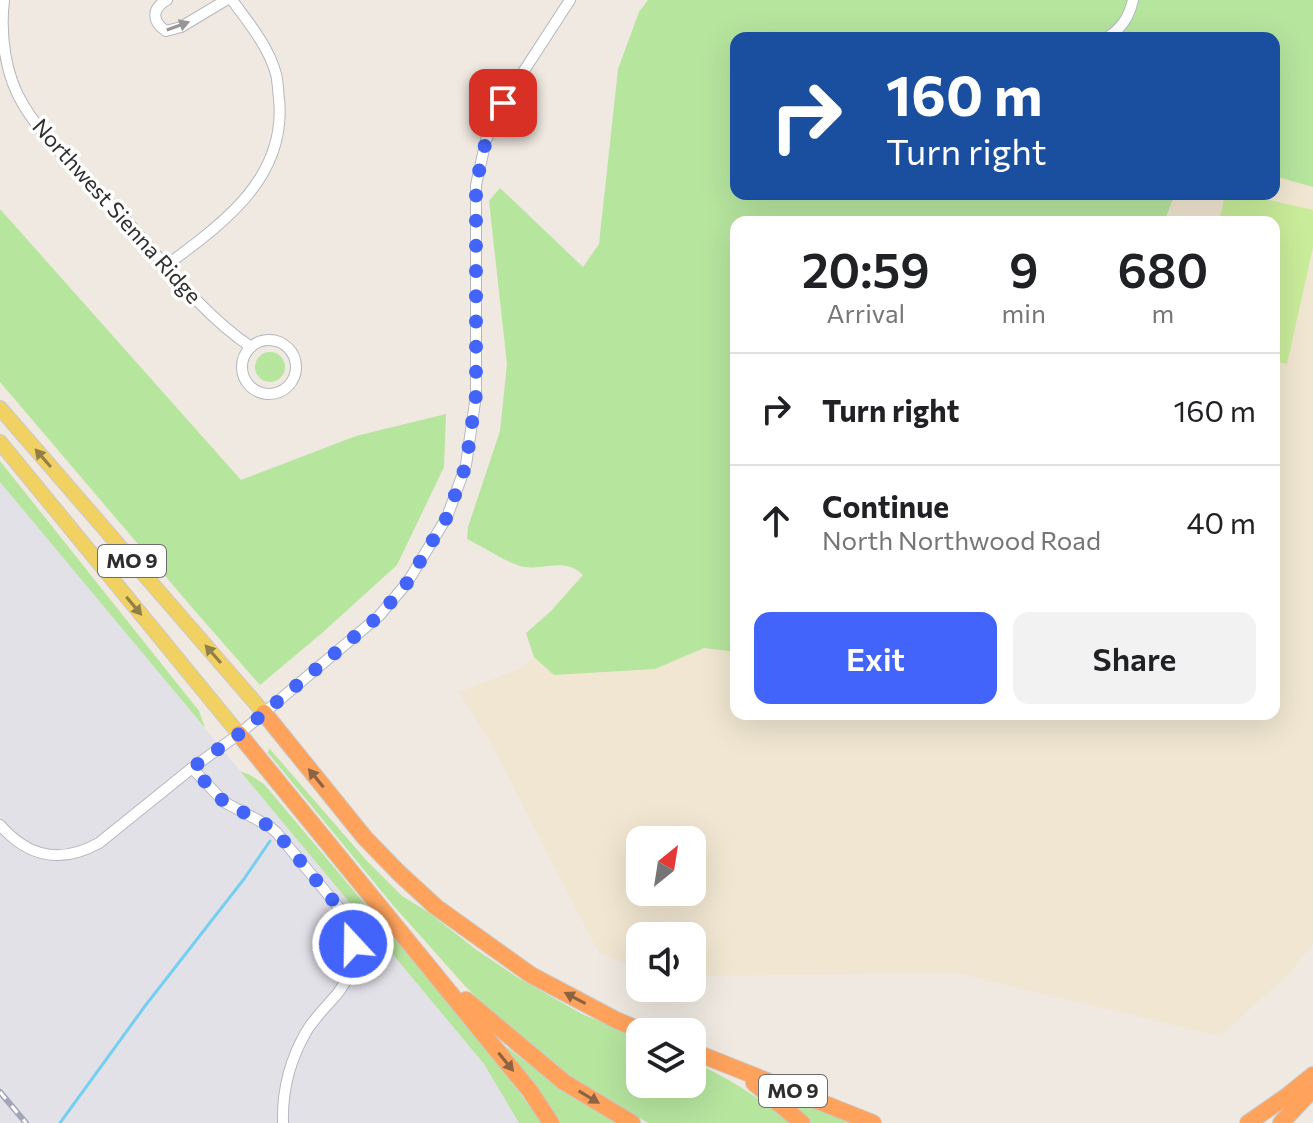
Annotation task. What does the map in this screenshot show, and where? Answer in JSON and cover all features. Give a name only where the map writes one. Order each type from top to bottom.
[{"type":"highway","name":"MO 9","points":[[264,713],[365,838],[436,907],[531,975],[626,1024]]},
{"type":"highway","name":"MO 9","points":[[239,734],[440,979],[564,1082],[632,1123]]},
{"type":"highway","points":[[440,979],[530,1091],[551,1123]]},
{"type":"highway","name":"MO 9","points":[[706,1057],[872,1122]]},
{"type":"highway","points":[[719,1062],[760,1087],[802,1123]]},
{"type":"highway","points":[[1248,1123],[1313,1075]]},
{"type":"highway","points":[[1281,1123],[1313,1089]]},
{"type":"main road","name":"MO 9","points":[[0,408],[264,713]]},
{"type":"main road","name":"MO 9","points":[[0,442],[239,734]]},
{"type":"street","name":"Northwest Sienna Ridge","points":[[4,0],[2,60],[24,107],[57,149],[118,211],[189,293],[230,333],[251,347]]},
{"type":"street","points":[[167,0],[155,10],[154,18],[158,26],[166,31],[181,27],[229,0],[259,37],[276,74],[280,111],[277,139],[265,172],[253,191],[237,209],[167,265]]},
{"type":"street","points":[[0,825],[22,846],[37,852],[66,856],[83,852],[99,843],[239,734],[379,616],[407,583],[447,517],[466,465],[476,395],[476,185],[486,140],[503,103],[570,0]]},
{"type":"street","points":[[1115,32],[1130,13],[1133,0]]},
{"type":"street","points":[[270,340],[289,348],[297,367],[293,381],[283,391],[269,394],[250,386],[242,366],[251,347],[270,340]]},
{"type":"street","points":[[192,768],[224,802],[277,833],[345,915],[351,929],[353,959],[349,973],[298,1047],[287,1080],[283,1123]]},
{"type":"shaded area","points":[[1280,178],[1313,187],[1313,944],[1289,974],[1220,1036],[957,973],[706,976],[706,922],[626,922],[626,963],[599,953],[495,751],[459,692],[522,668],[534,657],[555,675],[655,669],[704,648],[730,651],[730,720],[1280,720],[1280,216],[1166,216],[1173,200],[1280,200]]},
{"type":"shaded area","points":[[0,482],[484,1064],[519,1123],[0,1123]]},
{"type":"green space","points":[[648,0],[1313,0],[1313,187],[1280,178],[1280,32],[730,32],[730,200],[1173,200],[1166,216],[730,216],[730,651],[704,648],[655,669],[554,675],[534,657],[526,633],[551,611],[583,575],[576,569],[561,565],[520,566],[467,539],[468,527],[500,431],[507,364],[489,201],[500,188],[583,267],[599,244],[618,69],[639,12]]},
{"type":"green space","points":[[1224,200],[1269,200],[1313,210],[1313,247],[1287,364],[1280,362],[1280,216],[1220,216]]},
{"type":"green space","points":[[0,209],[241,480],[356,436],[446,414],[444,467],[397,565],[260,685],[0,382]]},
{"type":"green space","points":[[270,352],[281,356],[285,367],[281,378],[270,382],[259,378],[255,367],[259,356]]},
{"type":"green space","points":[[0,461],[199,711],[205,728],[0,482]]},
{"type":"green space","points":[[269,748],[366,860],[402,896],[520,979],[582,1014],[626,1032],[626,1098],[706,1098],[706,1068],[743,1089],[789,1123],[648,1123],[563,1071],[465,986],[392,904],[268,753]]},
{"type":"green space","points":[[240,771],[264,784],[487,1049],[542,1123],[519,1123],[484,1064]]},
{"type":"green space","points":[[504,1045],[556,1085],[616,1123],[558,1123],[501,1046]]},
{"type":"green space","points":[[775,1093],[856,1123],[809,1123]]},
{"type":"waterway","points":[[60,1123],[270,841]]},
{"type":"railway","points":[[0,1092],[26,1123]]},
{"type":"route","points":[[353,944],[345,915],[277,833],[224,802],[192,768],[239,734],[379,616],[407,583],[447,517],[466,465],[476,395],[476,185],[486,140],[503,103]]}]
